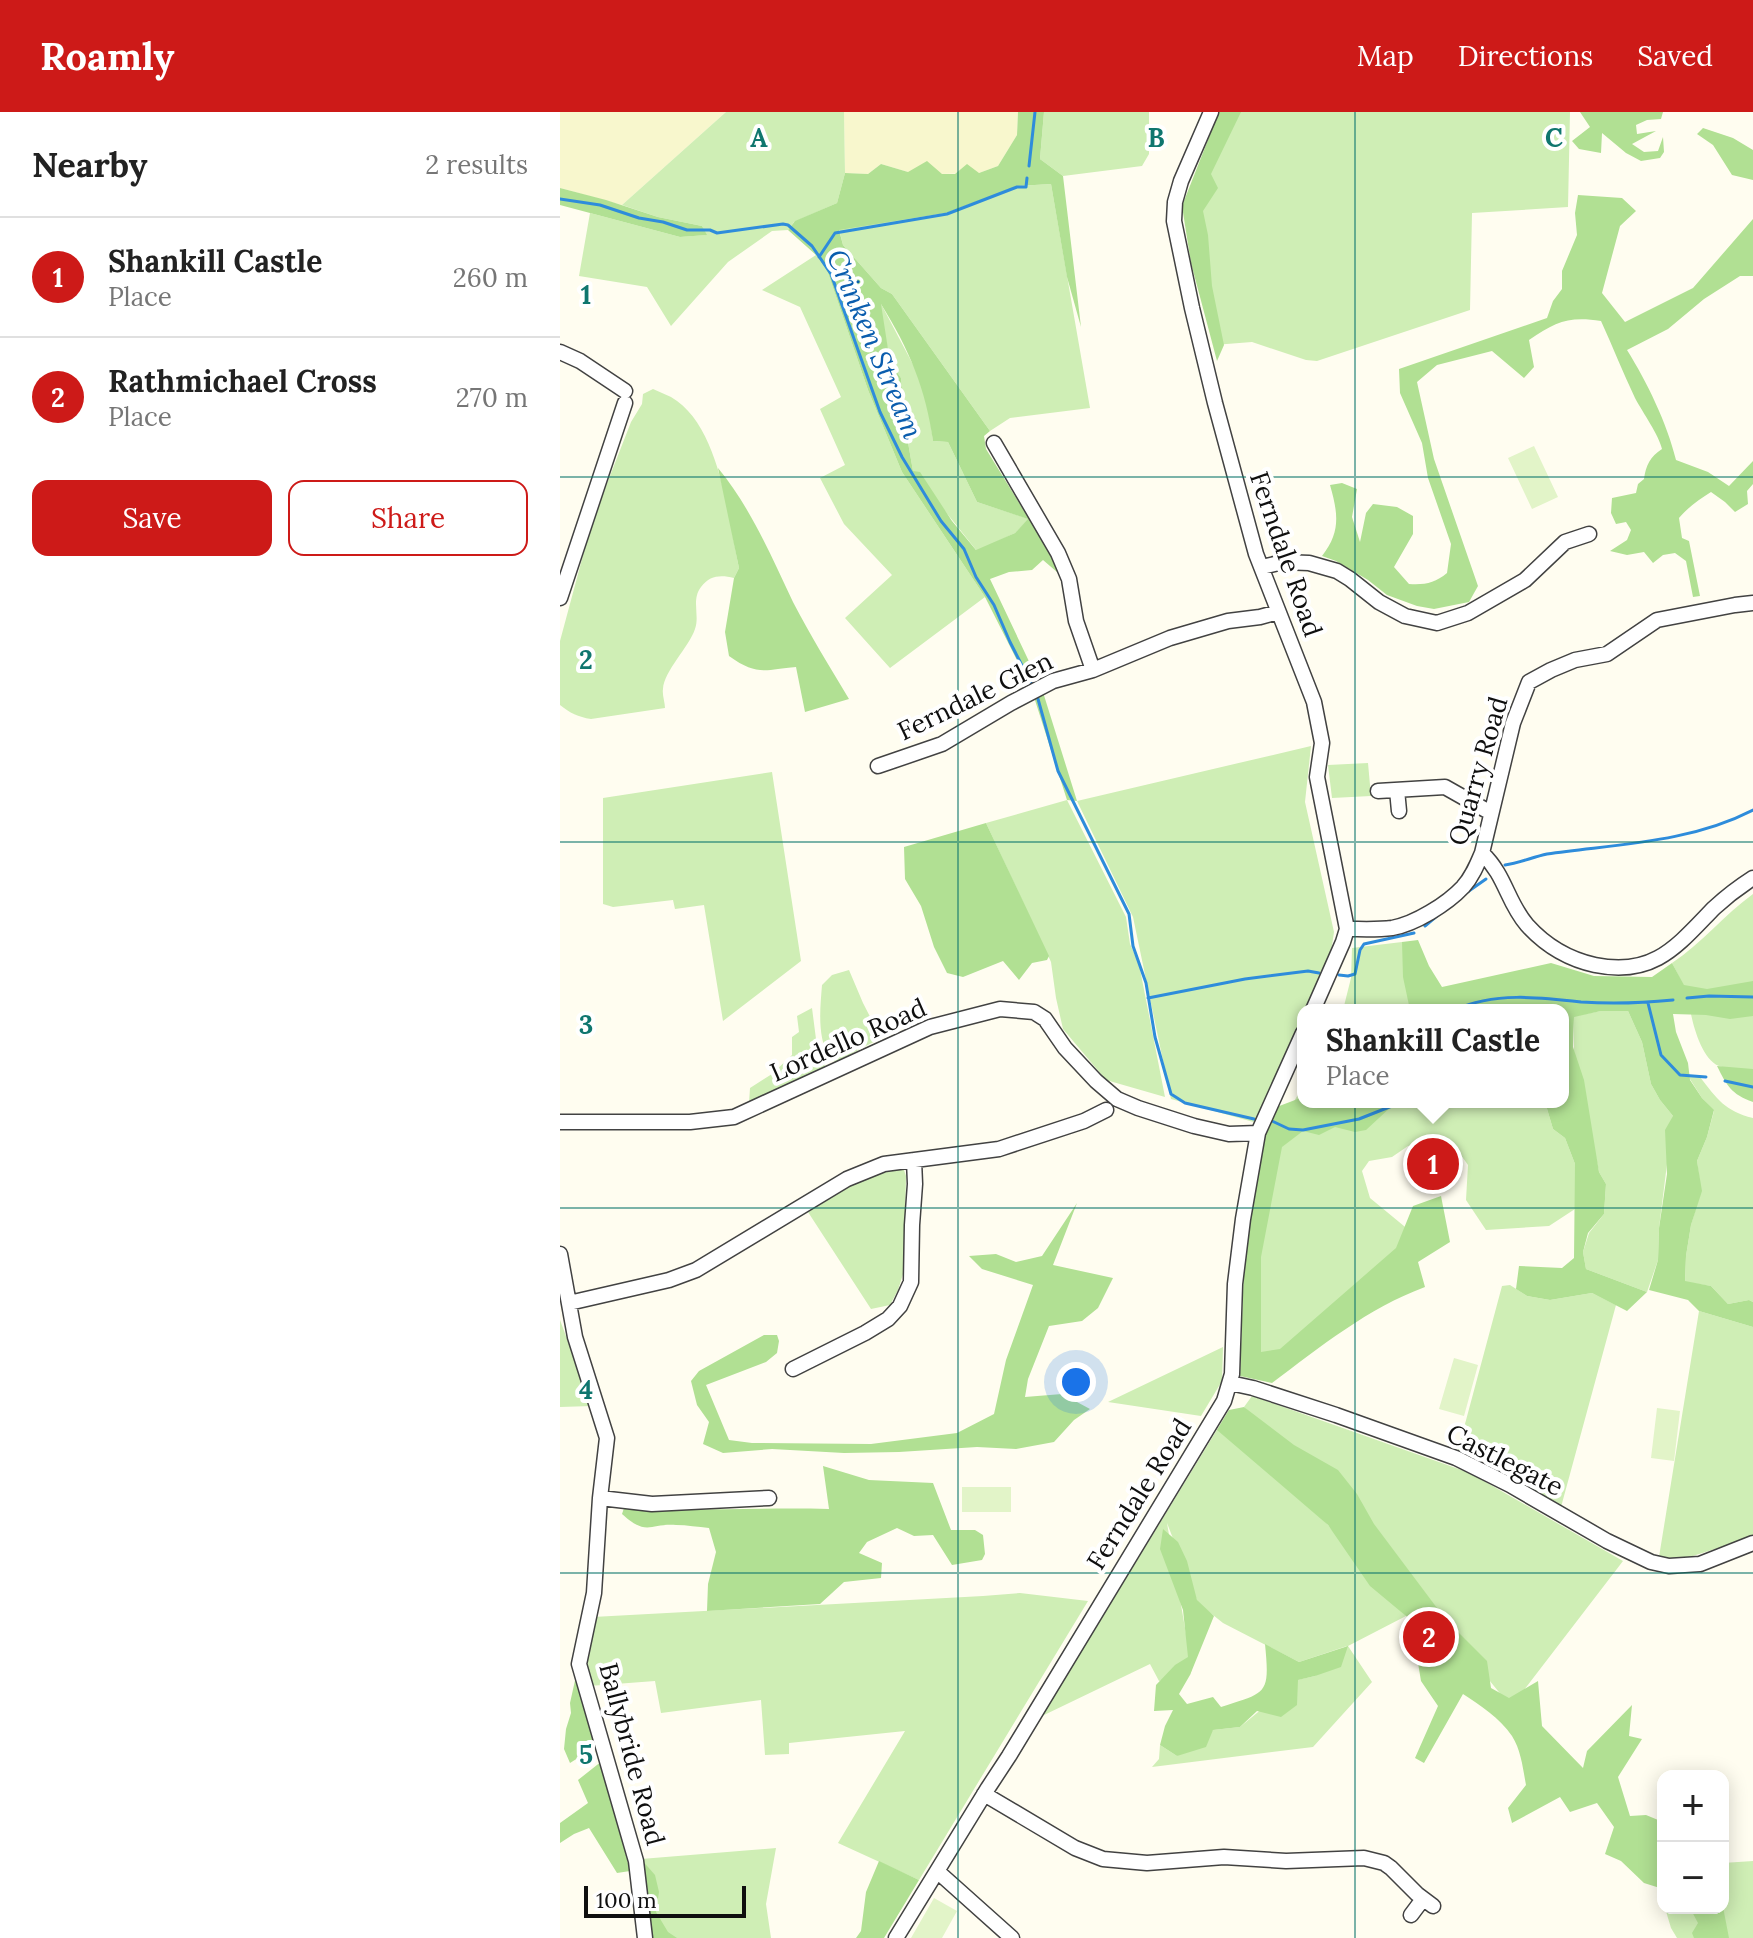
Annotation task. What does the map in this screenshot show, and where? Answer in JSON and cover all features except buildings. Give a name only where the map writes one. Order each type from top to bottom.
[{"type":"street","name":"Ferndale Road","points":[[1211,112],[1181,181],[1174,218],[1192,308],[1251,539],[1314,702],[1322,743],[1317,777],[1347,929]]},
{"type":"street","points":[[560,352],[580,361],[625,397],[560,598]]},
{"type":"street","name":"Ferndale Glen","points":[[994,443],[1058,553],[1069,579],[1076,621],[1093,670]]},
{"type":"street","points":[[1262,567],[1283,562],[1309,563],[1337,571],[1379,602],[1405,616],[1437,623],[1468,613],[1525,580],[1565,542],[1589,534]]},
{"type":"street","name":"Quarry Road","points":[[1347,929],[1391,928],[1411,922],[1462,888],[1482,853],[1513,723],[1529,682],[1575,660],[1607,654],[1657,620],[1753,603]]},
{"type":"street","name":"Ferndale Glen","points":[[878,766],[942,744],[1053,681],[1093,670],[1170,638],[1228,621],[1278,612]]},
{"type":"street","points":[[1378,791],[1445,787],[1491,813]]},
{"type":"street","points":[[1397,790],[1399,811]]},
{"type":"street","points":[[1482,853],[1501,875],[1525,923],[1544,941],[1561,953],[1613,969],[1636,968],[1678,946],[1716,906],[1753,878]]},
{"type":"street","points":[[1316,1004],[1347,929]]},
{"type":"street","name":"Lordello Road","points":[[560,1122],[690,1122],[734,1117],[930,1027],[1000,1009],[1034,1012],[1045,1019],[1065,1048],[1117,1099],[1194,1126],[1229,1134],[1258,1133]]},
{"type":"street","name":"Ferndale Road","points":[[896,1938],[1224,1401],[1232,1374],[1235,1284],[1258,1133],[1297,1046]]},
{"type":"street","points":[[569,1303],[669,1280],[696,1270],[847,1179],[884,1164],[999,1149],[1084,1121],[1106,1110]]},
{"type":"street","points":[[793,1369],[865,1333],[888,1319],[900,1306],[911,1282],[914,1160]]},
{"type":"street","name":"Ballybride Road","points":[[560,1254],[575,1337],[607,1438],[594,1593],[579,1664],[636,1861],[645,1938]]},
{"type":"street","name":"Castlegate","points":[[1230,1383],[1314,1408],[1456,1458],[1651,1562],[1669,1566],[1700,1564],[1753,1543]]},
{"type":"street","points":[[600,1498],[652,1504],[769,1498]]},
{"type":"street","points":[[984,1794],[1075,1848],[1103,1859],[1147,1863],[1224,1857],[1286,1861],[1374,1860],[1391,1868],[1428,1902],[1411,1915]]},
{"type":"street","points":[[937,1871],[1012,1938]]},
{"type":"green space","points":[[560,112],[726,112],[622,205],[560,188]]},
{"type":"green space","points":[[726,112],[844,112],[845,173],[837,203],[794,222],[788,230],[772,231],[728,262],[671,326],[647,287],[579,276],[590,213],[680,237],[706,235],[702,226],[658,217],[622,205]]},
{"type":"green space","points":[[844,112],[1018,112],[1017,135],[998,166],[979,173],[908,172],[881,164],[868,174],[845,173]]},
{"type":"green space","points":[[1018,112],[1044,112],[1040,159],[1063,176],[1081,327],[1067,277],[1051,184],[1018,186],[946,213],[839,230],[843,245],[881,288],[892,294],[990,431],[984,436],[986,449],[1055,558],[1064,578],[1043,560],[1032,570],[1009,572],[990,579],[1035,674],[1026,678],[985,597],[902,472],[868,390],[828,273],[816,255],[788,230],[795,221],[837,203],[845,173],[868,174],[881,164],[908,172],[927,161],[942,174],[955,174],[967,164],[979,173],[998,166],[1017,135]],"holes":[[[881,304],[921,387],[933,441],[948,442],[977,502],[1028,519],[1015,533],[976,550],[952,521],[920,472],[913,471],[901,378],[890,362]]]},
{"type":"green space","points":[[1044,112],[1149,112],[1149,154],[1142,166],[1063,176],[1040,159]]},
{"type":"green space","points":[[1219,112],[1241,112],[1211,174],[1218,188],[1203,211],[1212,286],[1224,345],[1217,361],[1191,263],[1182,206]]},
{"type":"green space","points":[[1227,112],[1570,112],[1568,207],[1472,213],[1470,310],[1317,361],[1252,342],[1214,345],[1185,213]]},
{"type":"green space","points":[[1580,112],[1663,112],[1661,119],[1636,125],[1637,134],[1656,131],[1632,144],[1644,152],[1658,151],[1663,137],[1664,152],[1660,158],[1641,161],[1602,133],[1601,153],[1579,149],[1572,141],[1590,127]]},
{"type":"green space","points":[[1703,128],[1733,138],[1753,150],[1753,180],[1732,175],[1713,145],[1697,134]]},
{"type":"green space","points":[[1051,184],[1090,408],[1010,418],[990,431],[892,294],[881,288],[843,245],[839,229],[946,213],[1018,186]]},
{"type":"green space","points":[[560,188],[658,217],[702,226],[707,235],[680,237],[560,205]]},
{"type":"green space","points":[[1578,195],[1622,198],[1636,211],[1620,226],[1602,293],[1625,322],[1693,288],[1753,219],[1753,276],[1740,276],[1704,299],[1668,329],[1627,350],[1656,403],[1676,460],[1708,472],[1729,486],[1753,461],[1753,484],[1747,491],[1748,504],[1735,512],[1711,492],[1679,518],[1682,538],[1689,541],[1700,596],[1693,597],[1686,561],[1675,553],[1663,555],[1653,563],[1644,552],[1627,555],[1610,551],[1627,540],[1631,530],[1626,522],[1616,524],[1611,513],[1612,498],[1636,493],[1649,462],[1662,449],[1635,398],[1601,321],[1580,319],[1563,322],[1529,340],[1534,367],[1524,378],[1492,351],[1437,365],[1417,382],[1434,459],[1478,586],[1469,602],[1434,609],[1387,595],[1368,580],[1322,556],[1332,539],[1336,522],[1330,485],[1342,483],[1357,489],[1352,517],[1360,542],[1366,513],[1373,504],[1397,507],[1413,516],[1413,534],[1394,567],[1409,584],[1430,583],[1447,573],[1451,544],[1428,478],[1422,443],[1400,393],[1399,369],[1547,318],[1553,301],[1562,289],[1562,271],[1577,235],[1575,213]]},
{"type":"green space","points":[[816,255],[828,273],[868,390],[902,472],[985,597],[890,668],[845,618],[892,575],[844,524],[820,478],[845,465],[820,409],[841,397],[800,307],[762,290]]},
{"type":"green space","points":[[879,300],[918,374],[929,411],[933,441],[948,442],[977,502],[1029,519],[1015,533],[977,551],[913,471],[901,378],[890,363]]},
{"type":"green space","points":[[653,389],[671,397],[688,410],[701,428],[726,499],[739,568],[734,578],[712,578],[698,592],[695,629],[664,682],[665,708],[591,719],[574,714],[560,705],[560,641],[592,522],[631,422],[642,404],[643,394]]},
{"type":"green space","points":[[1534,446],[1558,497],[1532,509],[1508,458]]},
{"type":"green space","points":[[718,468],[750,516],[800,614],[849,699],[805,712],[796,667],[754,669],[729,656],[725,632],[734,578],[739,568]]},
{"type":"green space","points":[[1042,689],[1077,801],[1067,800],[1033,694]]},
{"type":"green space","points":[[1311,746],[1305,802],[1334,932],[1330,959],[1310,1004],[1297,1004],[1297,1033],[1257,1123],[1171,1099],[1133,917],[1077,801]]},
{"type":"green space","points":[[1368,763],[1371,796],[1332,798],[1328,765]]},
{"type":"green space","points":[[772,772],[801,961],[723,1021],[704,905],[675,909],[673,900],[613,907],[603,904],[603,798]]},
{"type":"green space","points":[[1067,800],[1126,917],[1130,944],[1139,964],[1165,1097],[1106,1080],[1063,1029],[1051,962],[986,823]]},
{"type":"green space","points":[[986,823],[1049,956],[1047,960],[1032,963],[1019,980],[1003,961],[963,977],[947,973],[934,947],[921,906],[905,879],[904,847]]},
{"type":"green space","points":[[1753,894],[1753,987],[1687,996],[1672,963]]},
{"type":"green space","points":[[1418,940],[1442,987],[1551,963],[1594,976],[1652,977],[1672,963],[1684,985],[1707,989],[1753,981],[1753,1016],[1730,1019],[1673,1014],[1690,1080],[1714,1110],[1697,1161],[1702,1191],[1691,1225],[1685,1281],[1711,1286],[1728,1304],[1753,1302],[1753,1327],[1699,1311],[1688,1300],[1649,1290],[1658,1260],[1667,1174],[1665,1130],[1673,1116],[1651,1084],[1642,1042],[1628,1011],[1601,1011],[1574,1017],[1573,1047],[1584,1080],[1599,1172],[1606,1184],[1604,1214],[1588,1233],[1583,1252],[1586,1269],[1647,1292],[1627,1311],[1592,1293],[1550,1300],[1527,1296],[1516,1289],[1519,1266],[1562,1268],[1574,1258],[1575,1164],[1565,1138],[1553,1129],[1547,1108],[1569,1108],[1569,1004],[1409,1004],[1403,977],[1402,942]]},
{"type":"green space","points":[[1402,942],[1422,1004],[1344,1004],[1351,978],[1352,948]]},
{"type":"green space","points":[[849,970],[881,1038],[836,1062],[830,1060],[821,1033],[822,985],[832,975]]},
{"type":"green space","points":[[812,1008],[816,1039],[826,1061],[824,1068],[749,1103],[750,1088],[772,1074],[792,1055],[792,1037],[799,1032],[797,1016]]},
{"type":"green space","points":[[1601,1011],[1628,1011],[1642,1042],[1651,1084],[1673,1116],[1658,1260],[1647,1292],[1586,1269],[1583,1252],[1589,1233],[1604,1214],[1606,1184],[1599,1172],[1574,1051],[1574,1016]]},
{"type":"green space","points":[[1691,1014],[1753,1015],[1753,1069],[1727,1068],[1713,1063],[1700,1043]]},
{"type":"green space","points":[[1717,1066],[1753,1069],[1753,1102],[1730,1088]]},
{"type":"green space","points":[[1688,1076],[1700,1077],[1722,1103],[1735,1112],[1753,1118],[1753,1302],[1728,1304],[1711,1286],[1685,1282],[1691,1225],[1701,1191],[1697,1161],[1714,1111]]},
{"type":"green space","points":[[1297,1096],[1297,1108],[1547,1108],[1553,1129],[1565,1138],[1575,1164],[1575,1209],[1549,1226],[1486,1230],[1466,1200],[1468,1165],[1453,1144],[1408,1146],[1392,1157],[1369,1161],[1362,1171],[1370,1198],[1410,1231],[1373,1286],[1256,1379],[1252,1247],[1272,1139]]},
{"type":"green space","points":[[1297,1099],[1297,1108],[1390,1108],[1366,1130],[1355,1132],[1335,1127],[1319,1135],[1303,1131],[1282,1147],[1261,1257],[1261,1352],[1280,1349],[1396,1248],[1413,1206],[1441,1196],[1450,1242],[1418,1262],[1425,1287],[1364,1317],[1272,1383],[1240,1376],[1245,1238],[1262,1140],[1274,1108]]},
{"type":"green space","points":[[904,1170],[906,1176],[904,1271],[890,1305],[871,1309],[808,1212],[870,1174]]},
{"type":"green space","points":[[1077,1203],[1053,1265],[1113,1278],[1098,1308],[1082,1321],[1049,1326],[1028,1379],[1025,1397],[1062,1394],[1090,1409],[1074,1420],[1054,1442],[1016,1449],[977,1447],[844,1453],[772,1449],[723,1453],[703,1444],[709,1422],[697,1405],[691,1381],[699,1371],[764,1335],[777,1335],[777,1353],[766,1362],[706,1385],[729,1440],[871,1444],[957,1433],[994,1414],[1006,1360],[1033,1285],[982,1269],[969,1256],[996,1254],[1016,1262],[1042,1256]]},
{"type":"green space","points":[[1510,1285],[1527,1296],[1550,1300],[1592,1293],[1616,1305],[1561,1507],[1485,1462],[1458,1450],[1502,1286]]},
{"type":"green space","points":[[1699,1311],[1753,1327],[1753,1537],[1680,1560],[1659,1557]]},
{"type":"green space","points":[[560,1320],[592,1406],[560,1407]]},
{"type":"green space","points":[[1223,1347],[1222,1381],[1201,1416],[1108,1402]]},
{"type":"green space","points":[[1454,1358],[1478,1365],[1464,1416],[1439,1409]]},
{"type":"green space","points":[[1252,1396],[1470,1473],[1623,1561],[1511,1707],[1360,1521],[1244,1407]]},
{"type":"green space","points":[[1244,1407],[1294,1445],[1338,1470],[1446,1620],[1487,1661],[1491,1688],[1509,1698],[1538,1681],[1542,1726],[1583,1768],[1587,1751],[1632,1705],[1629,1736],[1642,1739],[1618,1777],[1630,1816],[1646,1815],[1657,1820],[1657,1887],[1644,1883],[1621,1861],[1605,1854],[1614,1827],[1597,1803],[1570,1812],[1560,1797],[1512,1823],[1508,1808],[1526,1785],[1518,1747],[1502,1723],[1463,1694],[1424,1763],[1415,1758],[1438,1706],[1421,1681],[1418,1663],[1422,1626],[1370,1586],[1328,1525],[1217,1430],[1229,1410]]},
{"type":"green space","points":[[1657,1408],[1680,1411],[1674,1461],[1651,1458]]},
{"type":"green space","points":[[1229,1410],[1406,1616],[1348,1646],[1372,1682],[1313,1747],[1152,1767],[1159,1759],[1160,1745],[1177,1756],[1213,1730],[1240,1727],[1297,1680],[1315,1676],[1347,1646],[1299,1662],[1223,1623],[1198,1603],[1167,1523],[1192,1669],[1190,1675],[1159,1681],[1150,1664],[1042,1716]]},
{"type":"green space","points":[[823,1466],[869,1480],[933,1483],[951,1530],[975,1530],[983,1535],[985,1554],[982,1560],[952,1565],[933,1535],[914,1536],[897,1528],[867,1542],[859,1553],[882,1563],[881,1578],[844,1582],[820,1604],[707,1611],[708,1584],[716,1552],[709,1528],[676,1525],[643,1527],[622,1514],[624,1508],[829,1509]]},
{"type":"green space","points":[[962,1487],[1011,1487],[1011,1512],[962,1512]]},
{"type":"green space","points":[[1163,1529],[1178,1542],[1187,1561],[1197,1600],[1214,1616],[1179,1694],[1187,1704],[1213,1697],[1221,1707],[1256,1694],[1262,1689],[1267,1673],[1265,1644],[1299,1662],[1348,1646],[1341,1667],[1298,1680],[1297,1705],[1281,1717],[1257,1711],[1240,1727],[1213,1730],[1206,1747],[1177,1756],[1160,1745],[1173,1710],[1154,1711],[1156,1685],[1175,1665],[1188,1657],[1183,1610],[1160,1549]]},
{"type":"green space","points":[[1020,1593],[1088,1601],[919,1880],[838,1843],[905,1731],[789,1743],[789,1754],[765,1755],[761,1700],[661,1713],[655,1681],[589,1686],[587,1656],[593,1617]]},
{"type":"green space","points":[[576,1676],[597,1746],[570,1763],[564,1749]]},
{"type":"green space","points":[[602,1761],[630,1871],[617,1873],[589,1828],[560,1843],[560,1823],[588,1803],[578,1780]]},
{"type":"green space","points":[[776,1848],[766,1904],[771,1938],[652,1938],[641,1859]]},
{"type":"green space","points":[[641,1859],[655,1875],[659,1892],[656,1912],[668,1932],[677,1938],[652,1938]]},
{"type":"green space","points":[[879,1861],[919,1880],[884,1938],[856,1938],[861,1931],[866,1892]]},
{"type":"green space","points":[[1753,1861],[1753,1938],[1677,1938],[1667,1914],[1729,1914],[1729,1863]]},
{"type":"green space","points":[[934,1898],[957,1911],[942,1938],[911,1938]]},
{"type":"green space","points":[[1693,1914],[1724,1914],[1729,1938],[1694,1938],[1692,1933],[1698,1923]]},
{"type":"waterway","points":[[1029,166],[1035,112]]},
{"type":"waterway","points":[[819,257],[835,233],[947,214],[1017,187],[1026,187],[1027,178]]},
{"type":"waterway","name":"Crinken Stream","points":[[560,199],[600,205],[687,230],[717,233],[783,224],[812,246],[831,274],[880,412],[902,457],[941,521],[964,549],[1033,687]]},
{"type":"waterway","name":"Crinken Stream","points":[[1038,699],[1058,771],[1129,914],[1133,946],[1146,983],[1155,1037],[1171,1094],[1185,1103],[1254,1119]]},
{"type":"waterway","points":[[1505,865],[1547,854],[1678,836],[1729,821],[1753,810]]},
{"type":"waterway","points":[[1466,893],[1486,879]]},
{"type":"waterway","points":[[1425,926],[1438,915]]},
{"type":"waterway","points":[[1339,975],[1355,974],[1364,944],[1414,933]]},
{"type":"waterway","points":[[1148,998],[1245,979],[1308,971],[1319,973]]},
{"type":"waterway","name":"Crinken Stream","points":[[1469,1004],[1517,997],[1604,1003],[1673,1000]]},
{"type":"waterway","points":[[1687,998],[1753,997]]},
{"type":"waterway","name":"Crinken Stream","points":[[1648,1003],[1661,1055],[1680,1075],[1706,1077]]},
{"type":"waterway","name":"Crinken Stream","points":[[1725,1081],[1753,1087]]},
{"type":"waterway","name":"Crinken Stream","points":[[1272,1121],[1289,1129],[1303,1130],[1359,1119],[1387,1108]]},
{"type":"place","name":"Shankill Castle","points":[[1433,1164]]},
{"type":"place","name":"Rathmichael Cross","points":[[1429,1637]]}]
